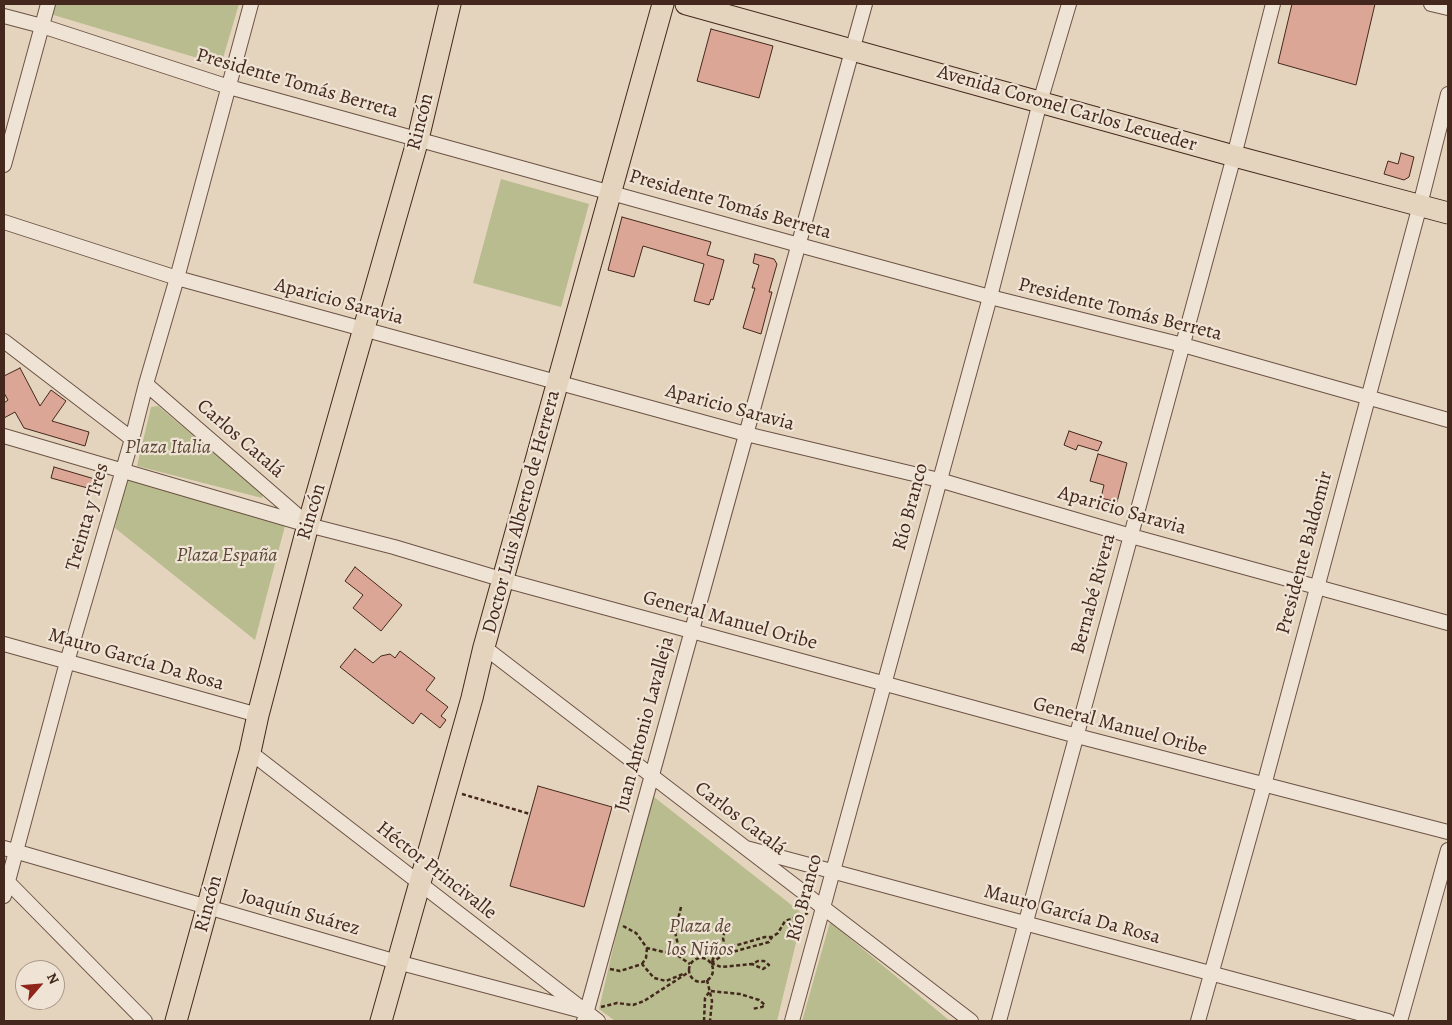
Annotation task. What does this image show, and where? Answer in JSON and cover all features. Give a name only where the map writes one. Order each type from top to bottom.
[{"type":"main road","name":"Rincón","points":[[176,1021],[250,752],[308,525],[418,139],[450,4]]},
{"type":"main road","name":"Doctor Luis Alberto de Herrera","points":[[381,1021],[664,4]]},
{"type":"main road","name":"Avenida Coronel Carlos Lecueder","points":[[686,4],[1234,156],[1448,213]]},
{"type":"street","points":[[4,166],[48,4]]},
{"type":"street","name":"Treinta y Tres","points":[[4,896],[10,850],[132,439],[251,4]]},
{"type":"street","name":"Juan Antonio Lavalleja","points":[[585,1017],[865,4]]},
{"type":"street","name":"Río Branco","points":[[792,1021],[990,297],[1040,102],[1069,4]]},
{"type":"street","name":"Bernabé Rivera","points":[[999,1021],[1183,346],[1273,4]]},
{"type":"street","points":[[1431,4],[1448,8]]},
{"type":"street","name":"Presidente Tomás Berreta","points":[[4,16],[42,26],[229,87],[799,245],[990,297],[1183,346],[1448,420]]},
{"type":"street","name":"Presidente Baldomir","points":[[1198,1021],[1264,785],[1420,205],[1448,94]]},
{"type":"street","name":"Aparicio Saravia","points":[[4,222],[177,278],[746,434],[939,480],[1131,536],[1448,623]]},
{"type":"street","points":[[4,341],[132,439]]},
{"type":"street","name":"Carlos Catalá","points":[[146,384],[308,525]]},
{"type":"street","name":"General Manuel Oribe","points":[[4,436],[504,580],[1076,736],[1448,832]]},
{"type":"street","name":"Mauro García Da Rosa","points":[[4,644],[258,716]]},
{"type":"street","name":"Carlos Catalá","points":[[484,648],[971,1021]]},
{"type":"street","name":"Héctor Princivalle","points":[[250,752],[420,883],[585,1017],[598,1021]]},
{"type":"street","name":"Mauro García Da Rosa","points":[[746,848],[1388,1021]]},
{"type":"street","name":"Joaquín Suárez","points":[[10,850],[585,1017]]},
{"type":"street","points":[[1400,1021],[1448,850]]},
{"type":"street","points":[[6,880],[145,1021]]},
{"type":"path","points":[[453,792],[530,814]]},
{"type":"path","points":[[677,955],[679,948],[675,932],[680,907]]},
{"type":"path","points":[[711,963],[725,954],[769,942],[778,933],[785,921],[823,907]]},
{"type":"path","points":[[611,922],[630,928],[647,948],[677,955],[690,964]]},
{"type":"path","points":[[725,948],[723,938],[727,922]]},
{"type":"path","points":[[752,964],[763,969],[769,965],[764,961],[758,960],[752,964],[721,967],[711,963],[704,958],[700,957],[690,964],[689,972],[696,981],[704,982],[713,971],[711,963],[717,951],[772,937]]},
{"type":"path","points":[[599,966],[620,972],[642,964],[646,958],[647,948]]},
{"type":"path","points":[[642,964],[654,978],[666,981],[689,972]]},
{"type":"path","points":[[585,1017],[617,1003],[633,1005],[644,1001],[689,972]]},
{"type":"path","points":[[707,980],[712,1001],[710,1021]]},
{"type":"path","points":[[710,991],[740,994],[759,1000],[765,1005],[752,1009]]},
{"type":"path","points":[[704,1021],[705,998],[710,991]]},
{"type":"green space","points":[[53,4],[239,4],[221,65],[50,14]]},
{"type":"green space","points":[[501,179],[589,204],[561,307],[473,283]]},
{"type":"green space","name":"Plaza Italia","points":[[158,406],[263,494],[262,498],[137,466],[151,407]]},
{"type":"green space","name":"Plaza España","points":[[126,478],[286,522],[255,640],[115,528]]},
{"type":"green space","name":"Plaza de los Niños","points":[[649,793],[803,914],[777,1021],[615,1021],[599,1009]]},
{"type":"green space","points":[[830,922],[950,1021],[802,1021]]},
{"type":"building","points":[[1292,4],[1375,4],[1356,85],[1278,63]]},
{"type":"building","points":[[711,29],[773,46],[759,98],[697,81]]},
{"type":"building","points":[[1401,153],[1414,157],[1409,177],[1404,180],[1384,174],[1388,161],[1398,164]]},
{"type":"building","points":[[622,217],[711,242],[707,255],[724,260],[713,300],[711,299],[709,305],[694,301],[704,264],[643,246],[634,277],[608,270]]},
{"type":"building","points":[[755,254],[774,259],[777,264],[769,292],[772,292],[761,334],[743,328],[755,288],[752,288],[759,265],[753,263]]},
{"type":"building","points":[[20,368],[40,406],[51,390],[66,401],[52,421],[89,432],[85,446],[24,428],[15,412],[4,418],[4,403],[8,400],[4,393],[4,376]]},
{"type":"building","points":[[1069,431],[1102,442],[1098,451],[1078,445],[1076,450],[1064,445]]},
{"type":"building","points":[[1098,454],[1127,463],[1117,502],[1101,498],[1104,485],[1090,481]]},
{"type":"building","points":[[54,467],[98,480],[95,490],[51,478]]},
{"type":"building","points":[[355,567],[402,605],[381,631],[353,608],[363,595],[345,581]]},
{"type":"building","points":[[355,649],[373,663],[381,656],[390,654],[395,658],[400,651],[435,678],[426,690],[448,707],[441,716],[446,720],[440,728],[421,713],[413,724],[340,667]]},
{"type":"building","points":[[538,786],[612,807],[584,907],[510,886]]}]
